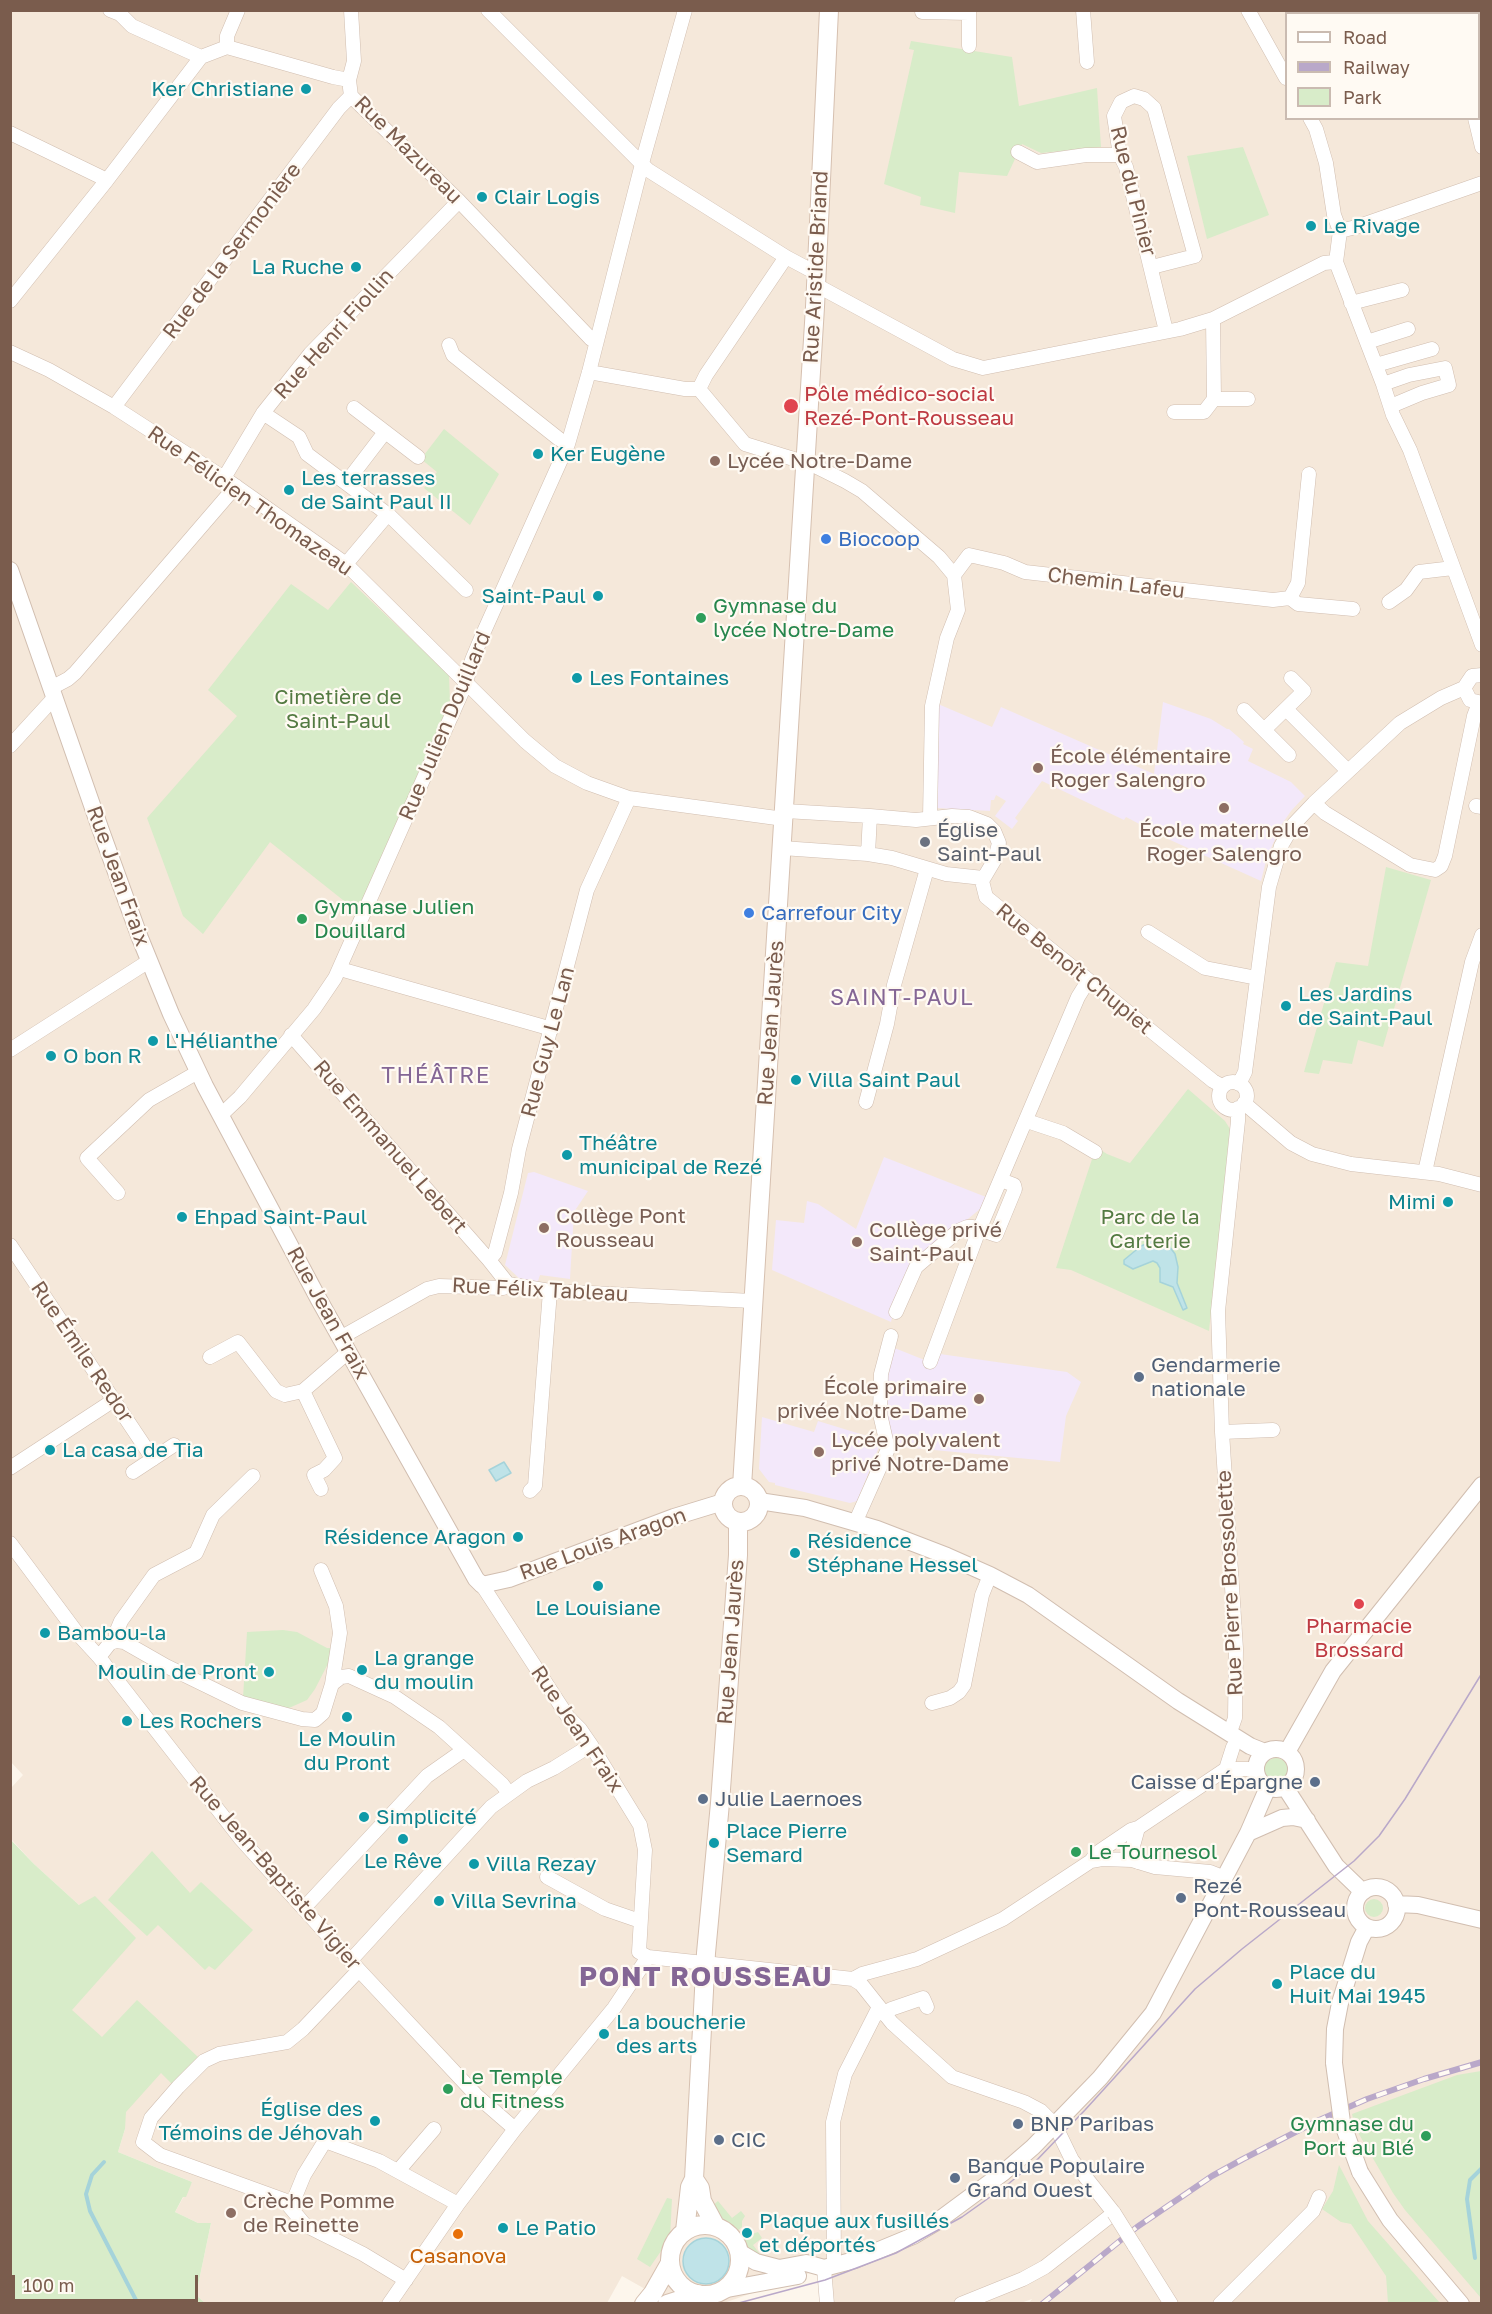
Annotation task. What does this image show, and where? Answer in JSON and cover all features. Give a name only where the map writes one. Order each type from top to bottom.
[{"type":"main road","name":"Rue Aristide Briand","points":[[784,814],[816,279],[829,10]]},
{"type":"main road","name":"Rue Jean Jaurès","points":[[742,1486],[784,814]]},
{"type":"main road","points":[[742,1486],[754,1492],[759,1501],[754,1517],[748,1521],[738,1522],[727,1515],[723,1502],[725,1495],[731,1489],[742,1486]]},
{"type":"main road","name":"Rue Jean Jaurès","points":[[706,1964],[720,1803],[738,1554],[738,1522]]},
{"type":"main road","points":[[685,2231],[690,2187],[694,2179],[706,1964]]},
{"type":"main road","points":[[694,2179],[700,2188],[702,2201],[716,2227]]},
{"type":"main road","points":[[667,2304],[698,2294],[711,2294],[722,2290],[737,2274],[739,2252],[728,2234],[716,2227],[700,2225],[685,2231],[675,2242],[670,2255],[674,2275],[681,2285],[698,2294]]},
{"type":"main road","points":[[644,2304],[670,2263]]},
{"type":"street","points":[[110,10],[120,14],[132,26],[201,57]]},
{"type":"street","points":[[10,301],[201,57],[228,46],[227,36],[238,10]]},
{"type":"street","points":[[349,80],[354,61],[351,10]]},
{"type":"street","points":[[488,10],[655,175],[786,257],[816,279],[953,359],[982,368],[1166,331],[1213,319],[1324,262],[1336,262]]},
{"type":"street","name":"Rue Julien Douillard","points":[[221,1114],[240,1097],[324,996],[340,969],[466,683],[482,636],[568,444],[685,10]]},
{"type":"street","points":[[1083,10],[1087,62]]},
{"type":"street","points":[[1248,10],[1285,75]]},
{"type":"street","points":[[922,12],[969,12],[969,46]]},
{"type":"street","name":"Rue Mazureau","points":[[228,46],[349,80],[351,96],[459,201],[591,339],[597,341]]},
{"type":"street","name":"Rue de la Sermonière","points":[[114,407],[339,108],[351,96]]},
{"type":"street","name":"Rue du Pinier","points":[[1152,267],[1195,256],[1154,108],[1144,99],[1134,96],[1121,102],[1114,116],[1120,155],[1126,167],[1166,331]]},
{"type":"street","points":[[1311,120],[1326,163],[1334,215],[1340,231],[1336,262],[1482,645]]},
{"type":"street","points":[[1475,120],[1482,147]]},
{"type":"street","points":[[10,133],[107,180]]},
{"type":"street","points":[[1018,152],[1037,162],[1086,154],[1120,155]]},
{"type":"street","points":[[1340,231],[1352,229],[1482,183]]},
{"type":"street","name":"Rue Henri Fiollin","points":[[10,746],[52,693],[75,673],[230,482],[263,413],[310,354],[459,201]]},
{"type":"street","points":[[699,389],[706,375],[786,257]]},
{"type":"street","points":[[1352,303],[1402,290]]},
{"type":"street","points":[[1174,412],[1204,412],[1214,399],[1213,319]]},
{"type":"street","points":[[1367,342],[1408,329]]},
{"type":"street","points":[[449,345],[453,355],[558,439],[568,444]]},
{"type":"street","points":[[1376,365],[1432,349]]},
{"type":"street","name":"Rue Félicien Thomazeau","points":[[10,352],[49,370],[114,407],[230,482],[346,564],[525,741],[555,766],[586,783],[629,798],[784,814],[870,816],[916,820],[952,816],[969,817],[990,826],[999,843],[997,852],[983,878]]},
{"type":"street","points":[[1383,384],[1409,375],[1445,368],[1449,385],[1391,406]]},
{"type":"street","points":[[589,372],[699,389],[746,444],[825,470],[862,491],[939,557],[954,575],[958,610],[947,638],[932,706],[930,818]]},
{"type":"street","points":[[1214,399],[1248,399]]},
{"type":"street","points":[[354,408],[418,457]]},
{"type":"street","points":[[263,413],[299,437],[307,454],[388,514],[466,590]]},
{"type":"street","points":[[346,483],[385,432]]},
{"type":"street","points":[[1290,598],[1298,583],[1309,474]]},
{"type":"street","points":[[346,564],[388,514]]},
{"type":"street","name":"Chemin Lafeu","points":[[954,575],[969,555],[1004,563],[1025,572],[1273,600],[1290,598],[1298,604],[1353,609]]},
{"type":"street","points":[[1389,602],[1406,591],[1419,572],[1453,568]]},
{"type":"street","name":"Rue Jean Fraix","points":[[10,570],[162,996],[198,1072],[344,1345],[476,1579],[568,1717],[591,1745],[635,1815],[643,1833],[645,1850],[639,1952],[648,1957]]},
{"type":"street","points":[[1239,1084],[1245,1072],[1274,866],[1281,846],[1294,824],[1314,803],[1400,723],[1441,698],[1464,688],[1472,676],[1481,674]]},
{"type":"street","points":[[1264,730],[1304,691],[1291,678]]},
{"type":"street","points":[[1314,803],[1325,813],[1410,865],[1435,870],[1441,866],[1474,716],[1480,703],[1467,697],[1464,688]]},
{"type":"street","points":[[1286,709],[1348,771]]},
{"type":"street","points":[[1244,710],[1289,755]]},
{"type":"street","name":"Rue Guy Le Lan","points":[[489,1260],[495,1253],[519,1149],[587,890],[629,798]]},
{"type":"street","points":[[868,854],[870,816]]},
{"type":"street","name":"Rue Benoît Chupiet","points":[[782,848],[868,854],[892,858],[956,876],[983,878],[982,888],[989,901],[1222,1086]]},
{"type":"street","points":[[866,1102],[887,1024],[894,985],[927,869]]},
{"type":"street","points":[[1148,932],[1205,968],[1257,978]]},
{"type":"street","points":[[1425,1172],[1472,962],[1482,935]]},
{"type":"street","points":[[10,1050],[149,961]]},
{"type":"street","points":[[340,969],[552,1029]]},
{"type":"street","points":[[897,1312],[915,1268],[958,1231],[967,1227],[996,1235],[1016,1189],[1014,1185],[1001,1180],[1078,997],[1088,981]]},
{"type":"street","name":"Rue Emmanuel Lebert","points":[[291,1035],[489,1260]]},
{"type":"street","points":[[118,1193],[87,1158],[149,1100],[198,1072]]},
{"type":"street","points":[[1241,1106],[1246,1099],[1245,1090],[1233,1082],[1222,1086],[1219,1097],[1223,1106],[1228,1108],[1241,1106],[1291,1143],[1311,1154],[1344,1163],[1425,1172],[1482,1185]]},
{"type":"street","name":"Rue Pierre Brossolette","points":[[1226,1769],[1235,1718],[1236,1649],[1222,1432],[1218,1311],[1241,1106]]},
{"type":"street","points":[[1027,1121],[1063,1133],[1095,1152]]},
{"type":"street","points":[[930,1362],[979,1230]]},
{"type":"street","name":"Rue Émile Redor","points":[[10,1245],[153,1459]]},
{"type":"street","points":[[489,1260],[508,1284]]},
{"type":"street","name":"Rue Félix Tableau","points":[[303,1391],[344,1345],[433,1287],[503,1288],[508,1284],[550,1291],[752,1301]]},
{"type":"street","points":[[530,1491],[535,1486],[550,1291]]},
{"type":"street","points":[[855,1522],[888,1449],[880,1414],[881,1374],[891,1336]]},
{"type":"street","points":[[210,1357],[238,1342],[276,1391],[285,1395],[303,1391],[335,1458],[324,1470],[314,1475],[321,1489]]},
{"type":"street","points":[[10,1468],[114,1400]]},
{"type":"street","points":[[1222,1432],[1273,1430]]},
{"type":"street","points":[[133,1472],[174,1445]]},
{"type":"street","points":[[116,1641],[116,1633],[121,1621],[154,1575],[196,1552],[213,1515],[253,1476]]},
{"type":"street","points":[[1287,1752],[1333,1671],[1482,1485]]},
{"type":"street","points":[[759,1501],[805,1508],[855,1522],[937,1552],[990,1575],[1051,1610],[1231,1739],[1259,1762],[1260,1781],[1268,1787],[1276,1789],[1285,1787],[1293,1781],[1297,1769],[1294,1758],[1287,1752],[1276,1748],[1259,1762],[1226,1769],[1138,1828],[1131,1830],[1097,1853],[1091,1861],[1003,1919],[916,1959],[862,1974],[853,1979]]},
{"type":"street","name":"Rue Louis Aragon","points":[[482,1585],[509,1579],[674,1516],[723,1502]]},
{"type":"street","name":"Rue Jean-Baptiste Vigier","points":[[10,1543],[77,1633],[99,1657],[240,1838],[477,2096],[515,2129]]},
{"type":"street","points":[[99,1657],[110,1643],[116,1641],[137,1648],[166,1666],[242,1703],[315,1720],[323,1713],[332,1684],[339,1628],[335,1602],[321,1570]]},
{"type":"street","points":[[932,1703],[950,1698],[964,1685],[982,1595],[990,1575]]},
{"type":"street","points":[[332,1684],[340,1677],[349,1676],[395,1696],[439,1727],[508,1792]]},
{"type":"street","points":[[406,2280],[363,2254],[305,2225],[284,2200],[160,2155],[143,2142],[152,2118],[204,2061],[219,2054],[287,2042],[303,2029],[491,1807],[508,1792],[591,1745]]},
{"type":"street","points":[[304,1908],[427,1776],[464,1750]]},
{"type":"street","points":[[722,2290],[808,2274],[892,2247],[935,2223],[1004,2172],[1055,2125],[1100,2078],[1153,2013],[1248,1833],[1268,1787]]},
{"type":"street","points":[[1285,1787],[1336,1866],[1363,1892]]},
{"type":"street","points":[[1248,1833],[1282,1818],[1293,1817],[1307,1820]]},
{"type":"street","points":[[1138,1828],[1133,1846],[1138,1862]]},
{"type":"street","points":[[1091,1861],[1111,1858],[1155,1867],[1201,1870],[1225,1878]]},
{"type":"street","points":[[547,1876],[605,1909],[640,1921]]},
{"type":"street","points":[[1373,1888],[1382,1889],[1391,1895],[1396,1904],[1395,1916],[1388,1925],[1377,1929],[1367,1927],[1360,1922],[1355,1911],[1356,1901],[1363,1892],[1373,1888]]},
{"type":"street","points":[[1396,1904],[1418,1905],[1482,1920]]},
{"type":"street","points":[[1367,1927],[1359,1942],[1340,2003],[1335,2029],[1334,2062],[1342,2122],[1360,2172],[1390,2220],[1461,2304]]},
{"type":"street","points":[[389,2304],[458,2204],[515,2129],[614,2008],[648,1957],[853,1979],[861,1984],[882,2011],[952,2077],[1030,2104],[1055,2125],[1072,2160],[1114,2213],[1171,2304]]},
{"type":"street","points":[[827,2304],[825,2267],[833,2122],[844,2074],[882,2011],[923,1998],[927,2007]]},
{"type":"street","points":[[398,2170],[434,2129]]},
{"type":"street","points":[[294,2211],[295,2197],[304,2175],[325,2141],[398,2170],[458,2204]]},
{"type":"street","points":[[1220,2304],[1313,2211],[1319,2197]]},
{"type":"street","points":[[961,2304],[1023,2279],[1045,2267],[1114,2213]]},
{"type":"street","points":[[739,2252],[767,2266],[779,2268],[806,2263],[825,2267]]},
{"type":"shaded area","points":[[11,11],[1481,11],[1481,2303],[1029,2303],[1032,2299],[1018,2304],[834,2303],[815,2271],[721,2304],[670,2303],[622,2276],[607,2303],[205,2303],[196,2295],[211,2223],[198,2223],[175,2212],[192,2182],[118,2152],[125,2129],[54,2050],[79,1905],[34,1864],[11,1839],[11,1788],[23,1775],[10,1761]]},
{"type":"shaded area","name":"École élémentaire Roger Salengro","points":[[1163,702],[1211,719],[1229,729],[1244,742],[1243,744],[1253,749],[1248,761],[1291,782],[1305,796],[1282,824],[1267,857],[1261,881],[1168,839],[1126,817],[1124,820],[1042,781],[1015,818],[1018,821],[1012,829],[995,816],[1006,801],[996,795],[994,800],[991,800],[990,811],[937,808],[938,704],[992,727],[1001,707],[1154,774]]},
{"type":"shaded area","name":"Collège privé Saint-Paul","points":[[884,1157],[986,1197],[980,1209],[911,1266],[891,1322],[772,1270],[776,1220],[804,1223],[807,1201],[818,1204],[856,1229]]},
{"type":"shaded area","name":"Collège Pont Rousseau","points":[[534,1172],[588,1191],[574,1212],[570,1279],[540,1275],[538,1281],[521,1280],[505,1265],[528,1173]]},
{"type":"shaded area","name":"École primaire privée Notre-Dame","points":[[892,1347],[937,1365],[940,1354],[1067,1372],[1081,1382],[1066,1416],[1060,1462],[892,1446],[885,1415],[884,1373]]},
{"type":"shaded area","name":"Lycée polyvalent privé Notre-Dame","points":[[762,1417],[814,1432],[818,1421],[880,1440],[857,1501],[850,1503],[769,1482],[759,1469]]},
{"type":"green space","points":[[911,41],[1012,57],[1019,106],[1097,88],[1101,147],[1041,153],[1022,144],[1007,176],[959,172],[955,213],[920,205],[921,197],[884,184],[914,50],[909,49]]},
{"type":"green space","points":[[1243,147],[1269,215],[1207,239],[1187,156]]},
{"type":"green space","points":[[444,429],[499,474],[470,525],[424,488],[437,472],[421,459]]},
{"type":"green space","name":"Cimetière de Saint-Paul","points":[[351,582],[449,675],[450,702],[358,912],[270,842],[203,934],[183,916],[147,818],[237,716],[208,690],[291,584],[328,610]]},
{"type":"green space","points":[[1386,867],[1431,880],[1383,1047],[1358,1040],[1352,1064],[1323,1060],[1319,1074],[1304,1072],[1336,962],[1368,966]]},
{"type":"green space","name":"Parc de la Carterie","points":[[1188,1089],[1225,1121],[1230,1129],[1209,1331],[1071,1270],[1056,1268],[1096,1147],[1130,1163]]},
{"type":"green space","points":[[283,1630],[297,1632],[327,1648],[336,1648],[315,1689],[307,1700],[289,1708],[243,1698],[247,1632]]},
{"type":"green space","points":[[1276,1758],[1285,1761],[1288,1770],[1285,1779],[1276,1782],[1267,1779],[1264,1770],[1267,1761]]},
{"type":"green space","points":[[10,1839],[79,1905],[95,1896],[136,1938],[72,2010],[102,2037],[137,2000],[198,2057],[172,2084],[161,2073],[126,2112],[125,2129],[118,2152],[192,2182],[186,2197],[183,2197],[175,2212],[198,2223],[211,2223],[196,2295],[205,2303],[11,2303]]},
{"type":"green space","points":[[152,1851],[190,1893],[201,1882],[253,1930],[215,1970],[209,1966],[205,1970],[158,1925],[147,1936],[108,1900]]},
{"type":"green space","points":[[1370,1899],[1378,1899],[1383,1904],[1381,1915],[1370,1917],[1365,1912],[1365,1904]]},
{"type":"green space","points":[[1482,2071],[1481,2298],[1393,2193],[1356,2129],[1352,2114],[1457,2075]]},
{"type":"green space","points":[[1339,2165],[1368,2221],[1440,2303],[1388,2303],[1386,2276],[1351,2224],[1341,2222],[1322,2209],[1333,2191]]},
{"type":"green space","points":[[667,2198],[672,2199],[670,2238],[650,2267],[637,2259]]},
{"type":"green space","points":[[718,2201],[732,2218],[741,2211],[745,2216],[742,2227],[735,2233],[712,2206]]},
{"type":"green space","points":[[746,2232],[752,2234],[758,2232],[762,2238],[753,2245],[766,2262],[759,2260],[739,2237]]},
{"type":"water","points":[[1156,1240],[1166,1242],[1175,1254],[1178,1267],[1177,1283],[1187,1308],[1183,1310],[1173,1287],[1160,1282],[1160,1268],[1157,1263],[1153,1261],[1133,1269],[1124,1264],[1124,1260],[1141,1246]]},
{"type":"water","points":[[504,1462],[511,1473],[496,1481],[489,1470]]},
{"type":"water","points":[[706,2238],[722,2245],[729,2261],[722,2277],[706,2284],[690,2277],[683,2261],[690,2245]]},
{"type":"waterway","points":[[104,2162],[92,2175],[86,2194],[90,2211],[138,2304]]},
{"type":"waterway","points":[[1475,2258],[1467,2199],[1470,2180],[1482,2168]]},
{"type":"tram line","points":[[735,2304],[825,2280],[896,2253],[962,2217],[1035,2162],[1195,1989],[1354,1861],[1379,1836],[1405,1799],[1482,1673]]},
{"type":"railway","points":[[1042,2304],[1137,2227],[1212,2176],[1317,2121],[1367,2099],[1482,2062]]},
{"type":"place","name":"Ker Christiane","points":[[306,89]]},
{"type":"place","name":"Clair Logis","points":[[482,197]]},
{"type":"place","name":"Le Rivage","points":[[1311,226]]},
{"type":"place","name":"La Ruche","points":[[356,267]]},
{"type":"place","name":"Pôle médico-social Rezé-Pont-Rousseau","points":[[791,406]]},
{"type":"place","name":"Ker Eugène","points":[[538,454]]},
{"type":"place","name":"Lycée Notre-Dame","points":[[715,461]]},
{"type":"place","name":"Les terrasses de Saint Paul II","points":[[289,490]]},
{"type":"place","name":"Biocoop","points":[[826,539]]},
{"type":"place","name":"Saint-Paul","points":[[598,596]]},
{"type":"place","name":"Gymnase du lycée Notre-Dame","points":[[701,618]]},
{"type":"place","name":"Les Fontaines","points":[[577,678]]},
{"type":"place","name":"École élémentaire Roger Salengro","points":[[1038,768]]},
{"type":"place","name":"École maternelle Roger Salengro","points":[[1224,808]]},
{"type":"place","name":"Église Saint-Paul","points":[[925,842]]},
{"type":"place","name":"Carrefour City","points":[[749,913]]},
{"type":"place","name":"Gymnase Julien Douillard","points":[[302,919]]},
{"type":"place","name":"Les Jardins de Saint-Paul","points":[[1286,1006]]},
{"type":"place","name":"L'Hélianthe","points":[[153,1041]]},
{"type":"place","name":"O bon R","points":[[51,1056]]},
{"type":"place","name":"Villa Saint Paul","points":[[796,1080]]},
{"type":"place","name":"Théâtre municipal de Rezé","points":[[567,1155]]},
{"type":"place","name":"Mimi","points":[[1448,1202]]},
{"type":"place","name":"Ehpad Saint-Paul","points":[[182,1217]]},
{"type":"place","name":"Collège Pont Rousseau","points":[[544,1228]]},
{"type":"place","name":"Collège privé Saint-Paul","points":[[857,1242]]},
{"type":"place","name":"Gendarmerie nationale","points":[[1139,1377]]},
{"type":"place","name":"École primaire privée Notre-Dame","points":[[979,1399]]},
{"type":"place","name":"La casa de Tia","points":[[50,1450]]},
{"type":"place","name":"Lycée polyvalent privé Notre-Dame","points":[[819,1452]]},
{"type":"place","name":"Résidence Aragon","points":[[518,1537]]},
{"type":"place","name":"Résidence Stéphane Hessel","points":[[795,1553]]},
{"type":"place","name":"Le Louisiane","points":[[598,1586]]},
{"type":"place","name":"Pharmacie Brossard","points":[[1359,1604]]},
{"type":"place","name":"Bambou-la","points":[[45,1633]]},
{"type":"place","name":"La grange du moulin","points":[[362,1670]]},
{"type":"place","name":"Moulin de Pront","points":[[269,1672]]},
{"type":"place","name":"Le Moulin du Pront","points":[[347,1717]]},
{"type":"place","name":"Les Rochers","points":[[127,1721]]},
{"type":"place","name":"Caisse d'Épargne","points":[[1315,1782]]},
{"type":"place","name":"Julie Laernoes","points":[[703,1799]]},
{"type":"place","name":"Simplicité","points":[[364,1817]]},
{"type":"place","name":"Le Rêve","points":[[403,1839]]},
{"type":"place","name":"Place Pierre Semard","points":[[714,1843]]},
{"type":"place","name":"Le Tournesol","points":[[1076,1852]]},
{"type":"place","name":"Villa Rezay","points":[[474,1864]]},
{"type":"place","name":"Rezé Pont-Rousseau","points":[[1181,1898]]},
{"type":"place","name":"Villa Sevrina","points":[[439,1901]]},
{"type":"place","name":"Place du Huit Mai 1945","points":[[1277,1984]]},
{"type":"place","name":"La boucherie des arts","points":[[604,2034]]},
{"type":"place","name":"Le Temple du Fitness","points":[[448,2089]]},
{"type":"place","name":"Église des Témoins de Jéhovah","points":[[375,2121]]},
{"type":"place","name":"BNP Paribas","points":[[1018,2124]]},
{"type":"place","name":"Gymnase du Port au Blé","points":[[1426,2136]]},
{"type":"place","name":"CIC","points":[[719,2140]]},
{"type":"place","name":"Banque Populaire Grand Ouest","points":[[955,2178]]},
{"type":"place","name":"Crèche Pomme de Reinette","points":[[231,2213]]},
{"type":"place","name":"Le Patio","points":[[503,2228]]},
{"type":"place","name":"Plaque aux fusillés et déportés","points":[[747,2233]]},
{"type":"place","name":"Casanova","points":[[458,2234]]},
{"type":"district","name":"SAINT-PAUL","points":[[902,998]]},
{"type":"district","name":"THÉÂTRE","points":[[436,1076]]},
{"type":"district","name":"PONT ROUSSEAU","points":[[706,1977]]}]
